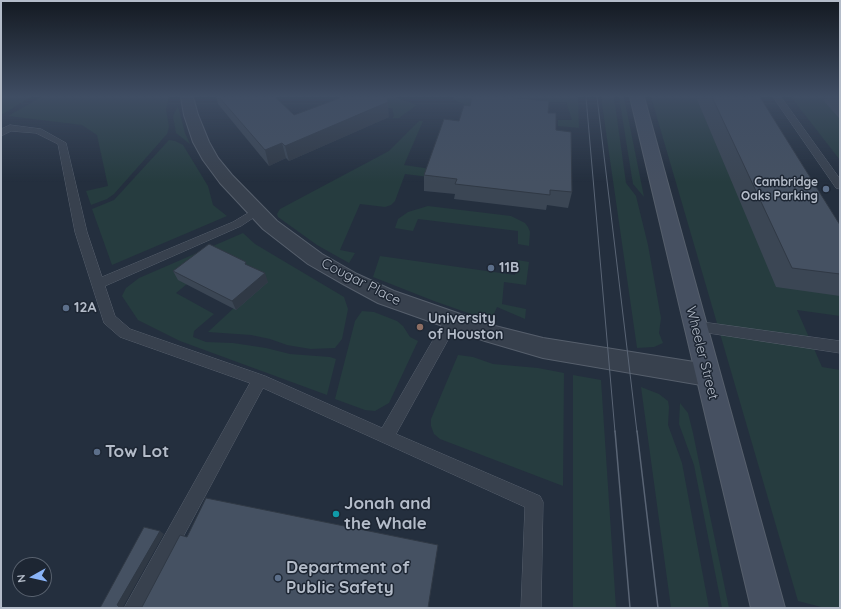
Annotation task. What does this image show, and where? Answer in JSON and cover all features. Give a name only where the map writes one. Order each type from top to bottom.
[{"type":"main road","name":"Wheeler Street","points":[[644,125],[768,608]]},
{"type":"street","name":"Cougar Place","points":[[195,125],[201,142],[211,160],[226,179],[270,225],[297,246],[350,279],[386,297],[493,335],[543,348],[707,375]]},
{"type":"lane","points":[[797,125],[840,186]]},
{"type":"lane","points":[[1,134],[10,128],[38,131],[62,143],[81,232],[109,319],[125,333],[260,380],[385,437],[534,502],[531,608]]},
{"type":"lane","points":[[98,284],[236,224],[257,212]]},
{"type":"lane","points":[[385,437],[452,320]]},
{"type":"lane","points":[[695,326],[840,347]]},
{"type":"lane","points":[[134,608],[260,380]]},
{"type":"green space","points":[[83,125],[169,125],[169,127],[167,134],[114,194],[107,199],[91,205],[86,191],[108,186],[97,135]]},
{"type":"green space","points":[[175,125],[183,125],[190,144],[176,133]]},
{"type":"green space","points":[[415,125],[421,125],[404,165],[431,169],[429,177],[405,174],[395,201],[391,205],[385,207],[360,204],[340,250],[355,253],[349,263],[317,245],[278,217],[277,214],[280,209],[389,151]]},
{"type":"green space","points":[[579,125],[579,128],[558,126]]},
{"type":"green space","points":[[605,125],[618,125],[626,183],[636,196],[648,245],[661,318],[659,333],[663,343],[654,347],[637,348]]},
{"type":"green space","points":[[624,125],[630,125],[644,197],[633,184]]},
{"type":"green space","points":[[659,125],[775,125],[840,226],[840,316],[797,310],[822,367],[840,370],[840,608],[825,608],[798,601]]},
{"type":"green space","points":[[813,125],[840,125],[840,160]]},
{"type":"green space","points":[[169,140],[183,145],[208,186],[213,205],[227,216],[112,265],[92,209],[114,200]]},
{"type":"green space","points":[[428,206],[511,216],[525,223],[528,227],[530,232],[529,246],[518,244],[518,231],[418,219],[413,231],[395,228],[398,219],[408,212]]},
{"type":"green space","points":[[243,233],[255,244],[344,297],[348,309],[342,339],[335,348],[311,349],[287,345],[270,339],[251,335],[208,332],[236,306],[187,284],[176,293],[214,314],[194,331],[193,337],[206,342],[233,343],[266,348],[290,354],[330,357],[336,359],[327,395],[180,341],[138,320],[122,296],[126,288],[139,278]]},
{"type":"green space","points":[[380,256],[515,275],[517,260],[529,262],[526,285],[504,282],[502,304],[526,309],[525,319],[497,307],[491,321],[373,277]]},
{"type":"green space","points":[[362,311],[374,312],[397,321],[403,326],[410,337],[418,341],[389,403],[375,411],[365,410],[335,399],[355,321]]},
{"type":"green space","points":[[458,355],[473,357],[493,364],[538,368],[564,373],[563,486],[440,439],[434,434],[431,426],[431,419]]},
{"type":"green space","points":[[573,375],[601,380],[616,608],[573,608]]},
{"type":"green space","points":[[641,387],[659,394],[668,401],[668,425],[682,463],[709,608],[671,608]]},
{"type":"green space","points":[[680,403],[688,413],[693,433],[729,608],[722,608],[694,465],[679,424]]},
{"type":"building","points":[[244,125],[333,125],[285,146],[282,143],[265,150]]},
{"type":"building","points":[[442,125],[556,125],[556,130],[571,132],[572,192],[550,190],[550,195],[455,184],[457,179],[424,175]]},
{"type":"building","points":[[725,125],[778,125],[840,225],[840,274],[792,268]]},
{"type":"building","points":[[209,244],[246,262],[245,264],[265,273],[232,301],[173,271]]},
{"type":"building","name":"Department of Public Safety","points":[[206,498],[438,545],[428,608],[100,608],[144,527],[160,531],[117,605],[119,607],[142,607],[180,535],[187,537]]},
{"type":"tram line","points":[[588,125],[615,432]]},
{"type":"tram line","points":[[600,125],[637,432]]},
{"type":"tram line","points":[[615,431],[630,608]]},
{"type":"tram line","points":[[637,431],[658,608]]},
{"type":"place","name":"Cambridge Oaks Parking","points":[[826,189]]},
{"type":"place","name":"11B","points":[[491,268]]},
{"type":"place","name":"12A","points":[[66,308]]},
{"type":"place","name":"University of Houston","points":[[420,327]]},
{"type":"place","name":"Tow Lot","points":[[97,452]]},
{"type":"place","name":"Jonah and the Whale","points":[[336,514]]},
{"type":"place","name":"Department of Public Safety","points":[[278,578]]}]
